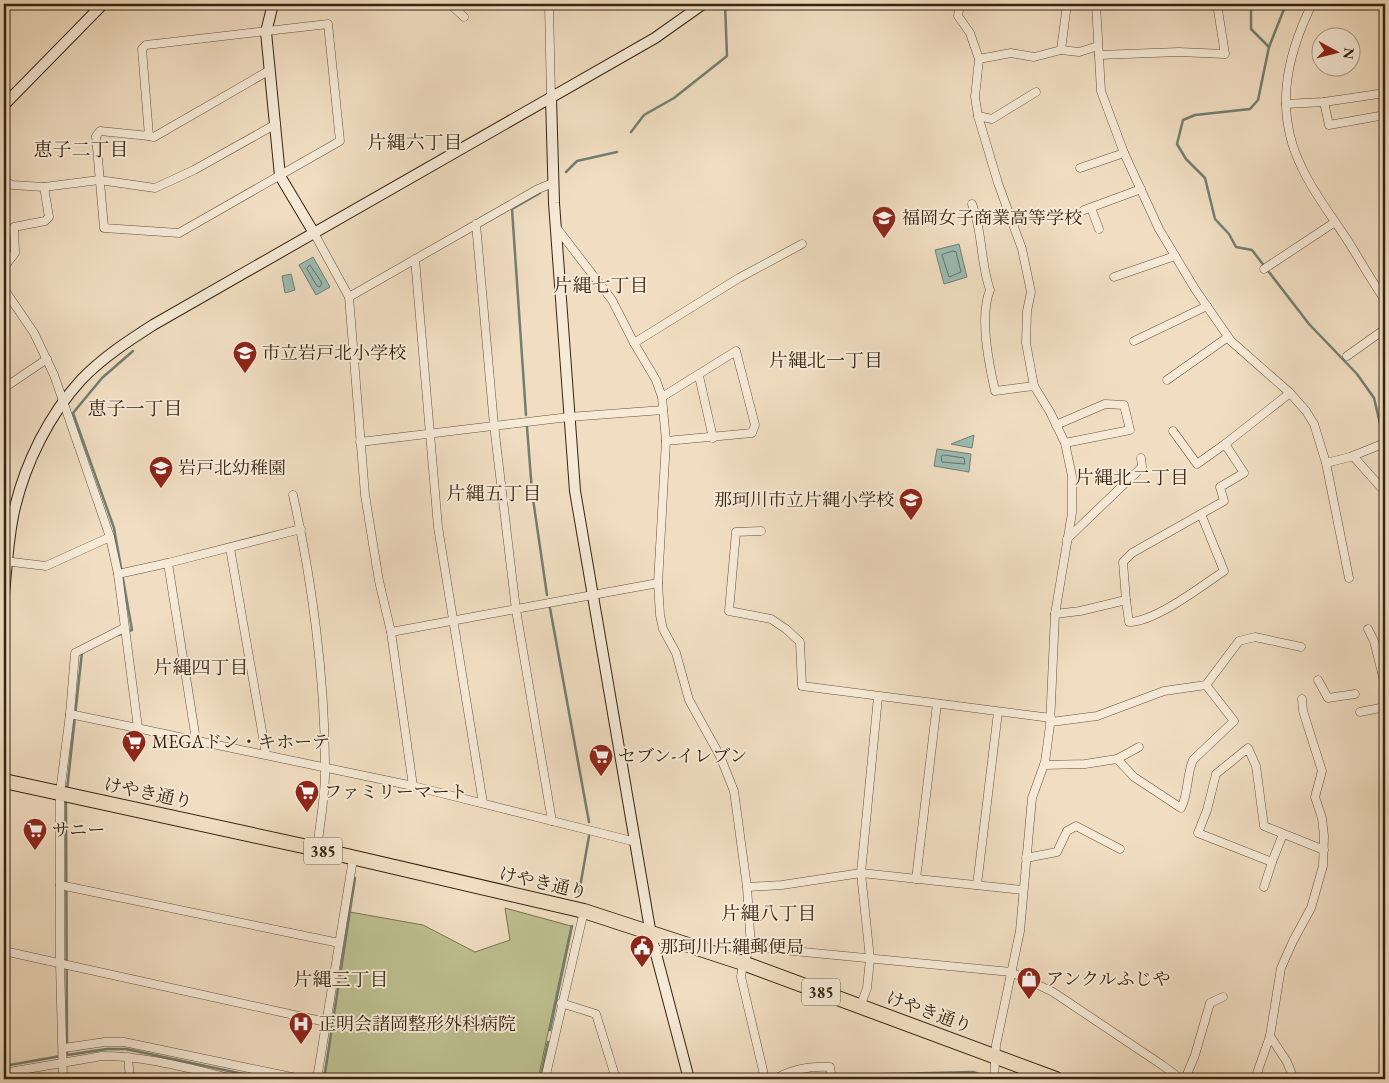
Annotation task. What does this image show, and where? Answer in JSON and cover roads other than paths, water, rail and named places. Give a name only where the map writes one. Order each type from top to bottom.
[{"type":"highway","name":"けやき通り","points":[[4,781],[317,849],[584,912],[743,963],[1056,1079]]},
{"type":"street","points":[[4,105],[103,4]]},
{"type":"street","points":[[273,4],[266,32],[280,176],[349,297],[360,442],[372,542],[391,632],[413,786]]},
{"type":"street","points":[[450,4],[464,17]]},
{"type":"street","points":[[549,4],[553,183],[575,491],[652,935],[688,1079]]},
{"type":"street","points":[[4,594],[6,561],[15,509],[25,475],[46,430],[80,381],[124,343],[655,38],[703,4]]},
{"type":"street","points":[[960,4],[958,16],[970,33],[979,59],[975,98],[978,116],[998,184],[1022,249],[1031,292],[1027,311],[1026,343],[1034,386],[1065,443],[1072,476],[1072,513],[1055,614],[1051,720],[1044,765],[1032,798],[1020,931],[995,1057],[995,1076]]},
{"type":"street","points":[[1062,50],[1066,4]]},
{"type":"street","points":[[1096,4],[1101,91],[1124,153],[1160,229],[1206,306],[1228,337],[1290,393],[1306,411],[1314,424],[1326,463],[1349,578]]},
{"type":"street","points":[[1154,4],[1164,4]]},
{"type":"street","points":[[1099,55],[1179,52],[1225,54],[1217,4]]},
{"type":"street","points":[[1312,4],[1292,49],[1287,79],[1286,104],[1290,138],[1301,166],[1385,300]]},
{"type":"street","points":[[148,136],[142,49],[146,45],[328,24],[340,141],[179,232],[104,228],[97,133],[100,131],[154,137],[270,70]]},
{"type":"street","points":[[979,59],[1011,53],[1034,57],[1062,50],[1079,52],[1098,46]]},
{"type":"street","points":[[978,116],[992,119],[1036,92]]},
{"type":"street","points":[[1286,104],[1324,102],[1385,93]]},
{"type":"street","points":[[1324,102],[1329,126],[1385,115]]},
{"type":"street","points":[[4,182],[12,185],[44,187],[99,180],[155,188],[194,170],[276,124]]},
{"type":"street","points":[[1080,168],[1124,153]]},
{"type":"street","points":[[349,297],[476,224],[553,183]]},
{"type":"street","points":[[4,267],[15,253],[14,227],[45,221],[49,217],[44,187]]},
{"type":"street","points":[[1099,229],[1088,209],[1141,189]]},
{"type":"street","points":[[972,204],[980,233],[985,276],[990,290],[985,302],[985,327],[996,391],[1034,386]]},
{"type":"street","points":[[1264,269],[1335,222]]},
{"type":"street","points":[[476,224],[494,425],[516,610],[552,821]]},
{"type":"street","points":[[556,227],[612,300],[656,380],[662,397],[666,441],[658,583],[662,624],[676,653],[689,700],[720,756],[734,791],[747,888],[751,947],[743,963],[741,977],[765,1079]]},
{"type":"street","points":[[634,343],[739,278],[802,244]]},
{"type":"street","points":[[1114,277],[1175,256]]},
{"type":"street","points":[[415,259],[438,527],[452,621],[484,802]]},
{"type":"street","points":[[1376,286],[1385,283]]},
{"type":"street","points":[[4,288],[34,333],[47,359],[65,402],[110,537],[118,574],[138,728]]},
{"type":"street","points":[[1134,341],[1206,306]]},
{"type":"street","points":[[1347,356],[1385,329]]},
{"type":"street","points":[[1167,380],[1228,337]]},
{"type":"street","points":[[662,397],[699,376],[736,351],[756,425],[752,433],[666,441]]},
{"type":"street","points":[[4,388],[47,359]]},
{"type":"street","points":[[699,376],[713,438]]},
{"type":"street","points":[[1173,431],[1196,464],[1225,444],[1290,393]]},
{"type":"street","points":[[1056,425],[1106,404],[1124,405],[1130,430],[1065,443]]},
{"type":"street","points":[[360,442],[569,417],[663,410]]},
{"type":"street","points":[[1326,463],[1353,456],[1385,443]]},
{"type":"street","points":[[1200,514],[1224,571],[1186,598],[1138,621],[1129,622],[1122,562],[1132,554],[1200,514],[1224,501],[1220,487],[1244,473],[1225,444]]},
{"type":"street","points":[[1353,456],[1385,492]]},
{"type":"street","points":[[1068,540],[1142,467],[1141,458]]},
{"type":"street","points":[[293,495],[301,529],[324,698],[326,768],[317,849]]},
{"type":"street","points":[[118,574],[301,529]]},
{"type":"street","points":[[761,531],[736,532],[730,611],[770,619],[786,629],[800,642],[802,686],[1051,720],[1097,716],[1164,691],[1206,685],[1235,646],[1244,639],[1254,637],[1301,647]]},
{"type":"street","points":[[6,561],[46,566],[110,537]]},
{"type":"street","points":[[230,548],[266,754]]},
{"type":"street","points":[[168,563],[196,740]]},
{"type":"street","points":[[391,632],[658,583]]},
{"type":"street","points":[[1055,614],[1080,612],[1126,600]]},
{"type":"street","points":[[63,1079],[64,1048],[60,964],[60,793],[70,714],[74,653],[124,628]]},
{"type":"street","points":[[1368,629],[1383,669],[1385,685]]},
{"type":"street","points":[[1318,680],[1328,698],[1354,694]]},
{"type":"street","points":[[1117,759],[1134,777],[1181,808],[1185,799],[1190,767],[1193,760],[1234,721],[1206,685]]},
{"type":"street","points":[[860,1007],[866,988],[870,959],[861,873],[878,697]]},
{"type":"street","points":[[1255,1079],[1270,1036],[1281,968],[1293,940],[1311,908],[1323,866],[1322,818],[1315,797],[1322,771],[1303,711],[1302,699]]},
{"type":"street","points":[[916,879],[937,704]]},
{"type":"street","points":[[1360,712],[1385,707]]},
{"type":"street","points":[[977,885],[998,712]]},
{"type":"street","points":[[70,714],[266,754],[484,802],[636,842]]},
{"type":"street","points":[[1044,765],[1085,764],[1117,759],[1139,747]]},
{"type":"street","points":[[1272,862],[1198,833],[1207,810],[1216,774],[1248,748],[1256,766],[1264,826],[1324,850]]},
{"type":"street","points":[[1026,858],[1057,852],[1067,831],[1076,826],[1120,849]]},
{"type":"street","points":[[1264,887],[1283,834]]},
{"type":"street","points":[[317,1079],[353,859]]},
{"type":"street","points":[[747,888],[782,885],[861,873],[1023,890]]},
{"type":"street","points":[[60,885],[339,943]]},
{"type":"street","points":[[545,1079],[584,912]]},
{"type":"street","points":[[751,947],[1011,972],[1053,992],[1180,1079]]},
{"type":"street","points":[[4,951],[326,1022]]},
{"type":"street","points":[[1185,1079],[1195,1054],[1210,1002],[1223,997]]},
{"type":"street","points":[[562,1003],[596,1014],[616,1079]]},
{"type":"street","points":[[1270,1036],[1287,1062],[1294,1079]]},
{"type":"street","points":[[64,1048],[104,1042],[124,1042],[301,1079]]},
{"type":"street","points":[[4,1073],[102,1056],[145,1058],[234,1079]]},
{"type":"street","points":[[128,1057],[130,1079]]},
{"type":"street","points":[[775,1079],[793,1071],[820,1066],[830,1067],[832,1079]]},
{"type":"water","points":[[959,244],[967,277],[944,284],[935,250]]},
{"type":"water","points":[[313,257],[330,287],[316,295],[299,265]]},
{"type":"water","points":[[291,274],[295,290],[285,293],[282,276]]},
{"type":"water","points":[[974,435],[972,448],[951,444]]},
{"type":"water","points":[[937,449],[971,454],[969,472],[934,466]]},
{"type":"waterway","points":[[631,132],[644,115],[674,98],[727,56],[725,4]]},
{"type":"waterway","points":[[1251,4],[1251,29],[1269,47],[1258,100],[1250,109],[1195,115],[1183,120],[1177,144],[1186,159],[1205,178],[1215,219],[1229,234],[1236,247],[1252,250],[1309,324],[1357,374],[1374,398],[1381,428],[1385,433]]},
{"type":"waterway","points":[[1269,47],[1286,4]]},
{"type":"waterway","points":[[566,172],[577,161],[617,152]]},
{"type":"waterway","points":[[526,415],[512,209],[540,193]]},
{"type":"waterway","points":[[118,635],[132,630],[114,528],[73,413],[102,378],[133,351]]},
{"type":"waterway","points":[[527,427],[532,492],[547,595]]},
{"type":"waterway","points":[[550,608],[589,822]]},
{"type":"waterway","points":[[67,790],[82,652]]},
{"type":"waterway","points":[[66,798],[67,1055]]},
{"type":"waterway","points":[[579,893],[589,836]]},
{"type":"waterway","points":[[324,1079],[355,878]]},
{"type":"waterway","points":[[550,1030],[572,926]]},
{"type":"waterway","points":[[540,1079],[548,1042]]},
{"type":"waterway","points":[[67,1055],[107,1049],[126,1049],[267,1079]]},
{"type":"waterway","points":[[4,1066],[61,1056]]},
{"type":"waterway","points":[[794,1079],[806,1076],[973,1072],[991,1078]]},
{"type":"place","name":"福岡女子商業高等学校","points":[[884,239]]},
{"type":"place","name":"市立岩戸北小学校","points":[[245,374]]},
{"type":"place","name":"岩戸北幼稚園","points":[[161,489]]},
{"type":"place","name":"那珂川市立片縄小学校","points":[[911,521]]},
{"type":"place","name":"MEGAドン・キホーテ","points":[[134,763]]},
{"type":"place","name":"セブン-イレブン","points":[[601,777]]},
{"type":"place","name":"ファミリーマート","points":[[307,813]]},
{"type":"place","name":"サニー","points":[[35,851]]},
{"type":"place","name":"那珂川片縄郵便局","points":[[642,968]]},
{"type":"place","name":"アンクルふじや","points":[[1029,1000]]},
{"type":"place","name":"正明会諸岡整形外科病院","points":[[301,1045]]},
{"type":"district","name":"片縄六丁目","points":[[415,142]]},
{"type":"district","name":"恵子二丁目","points":[[81,149]]},
{"type":"district","name":"片縄七丁目","points":[[601,285]]},
{"type":"district","name":"片縄北一丁目","points":[[826,360]]},
{"type":"district","name":"恵子一丁目","points":[[135,408]]},
{"type":"district","name":"片縄北二丁目","points":[[1132,477]]},
{"type":"district","name":"片縄五丁目","points":[[494,493]]},
{"type":"district","name":"片縄四丁目","points":[[201,667]]},
{"type":"district","name":"片縄八丁目","points":[[769,913]]},
{"type":"district","name":"片縄三丁目","points":[[341,979]]}]
